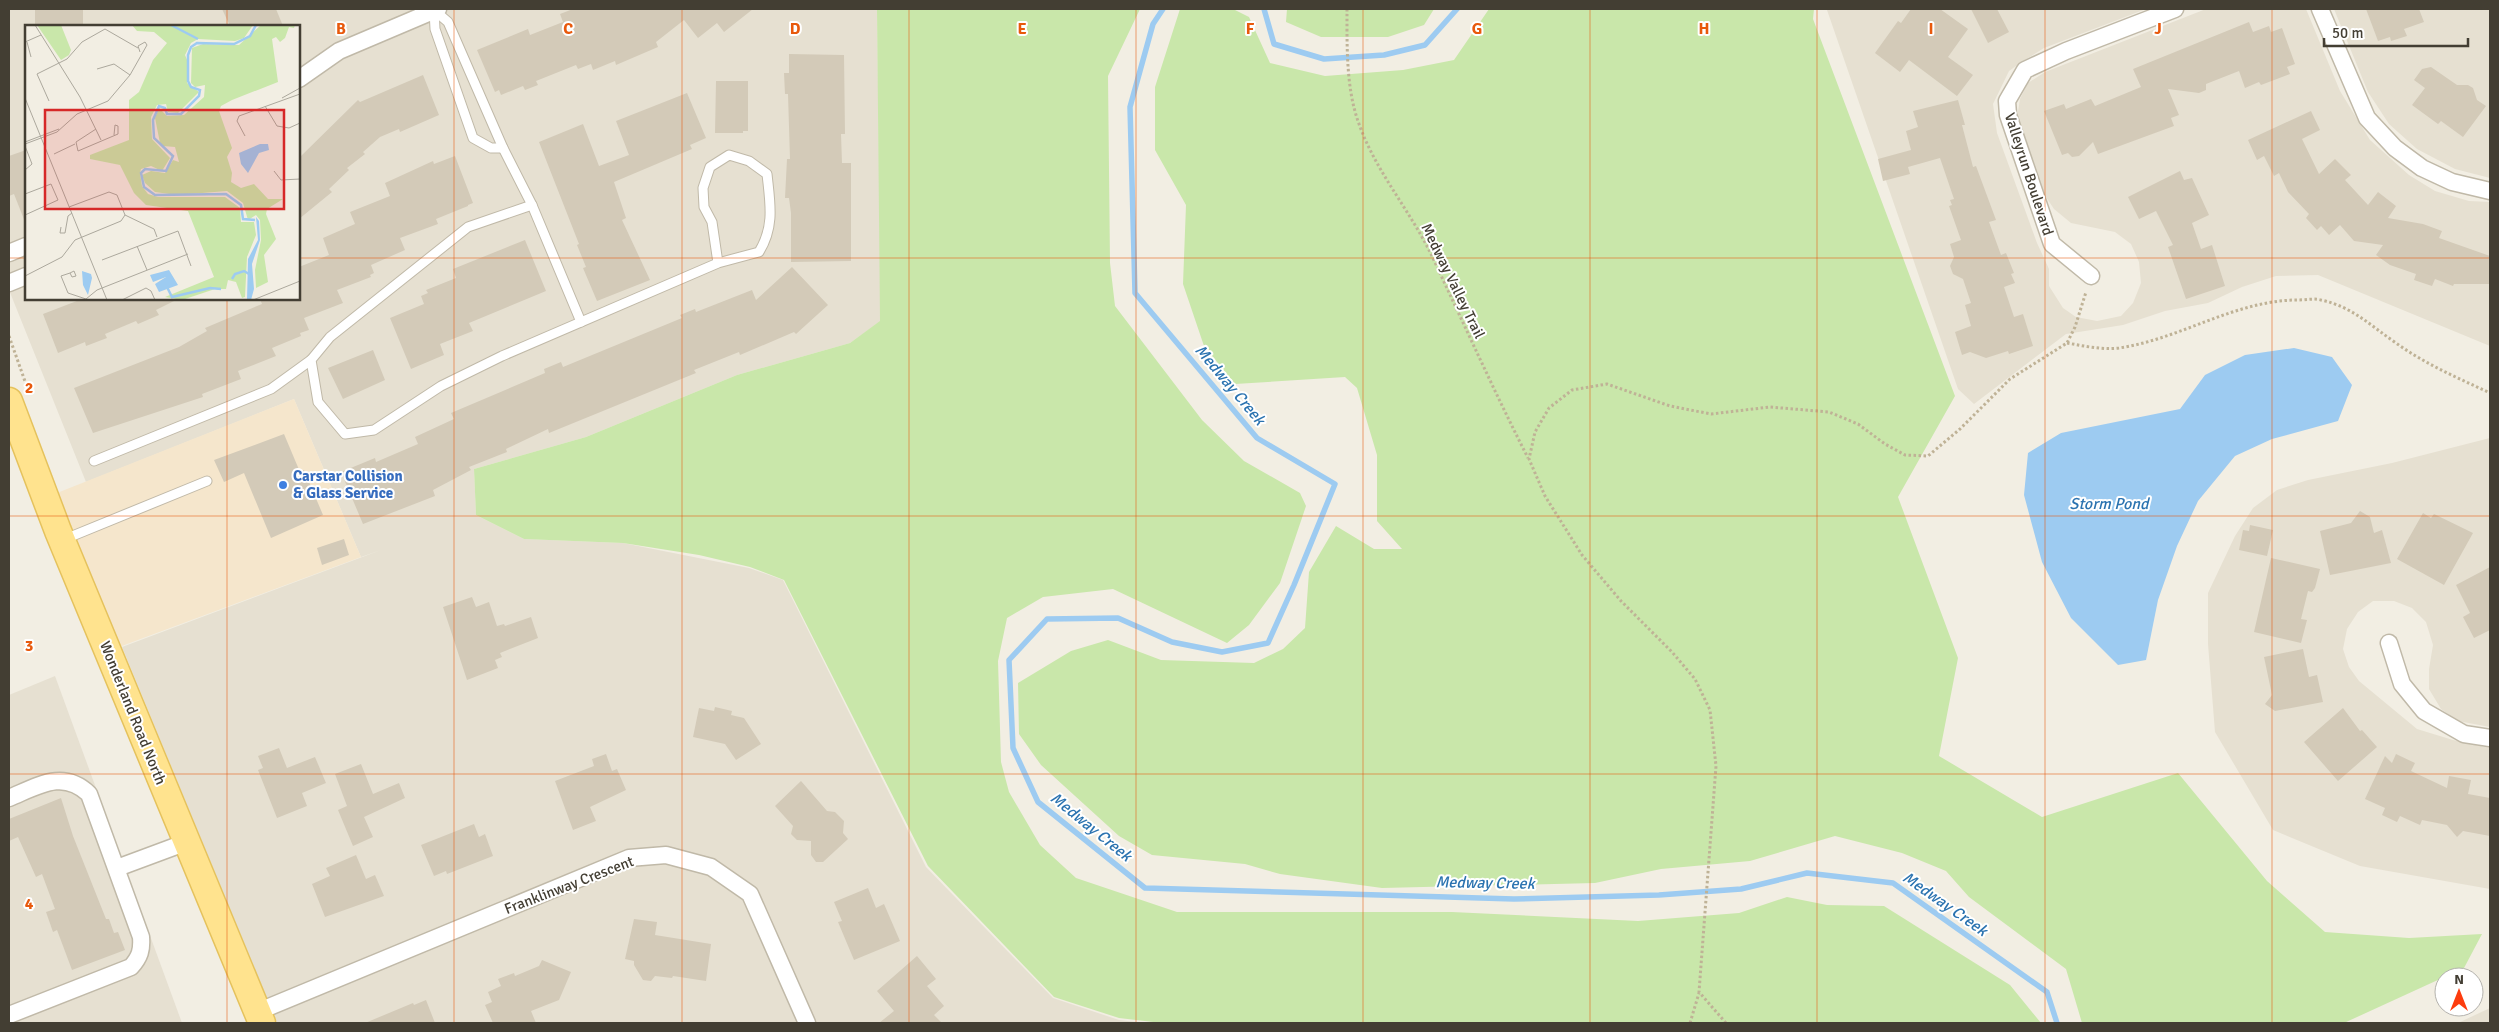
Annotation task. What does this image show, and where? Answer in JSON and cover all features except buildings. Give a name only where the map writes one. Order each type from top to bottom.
[{"type":"main road","name":"Wonderland Road North","points":[[9,401],[62,540],[259,1017]]},
{"type":"street","points":[[300,78],[339,51],[435,9]]},
{"type":"street","name":"Valleyrun Boulevard","points":[[2091,276],[2052,244],[2008,115],[2008,101],[2025,70],[2066,51],[2175,9]]},
{"type":"street","points":[[2320,9],[2367,118],[2395,148],[2422,168],[2452,182],[2490,191]]},
{"type":"street","points":[[9,253],[25,246]]},
{"type":"street","points":[[9,283],[25,276]]},
{"type":"street","points":[[2389,643],[2402,684],[2424,711],[2464,734],[2490,738]]},
{"type":"street","points":[[9,798],[43,784],[70,781],[80,786],[89,794],[142,937],[139,958],[132,967],[9,1015]]},
{"type":"street","points":[[117,868],[187,842]]},
{"type":"street","name":"Franklinway Crescent","points":[[259,1017],[629,858],[666,855],[711,866],[750,894],[807,1023]]},
{"type":"lane","points":[[435,9],[434,29],[473,138],[491,148],[503,148]]},
{"type":"lane","points":[[435,9],[448,22],[503,148],[532,205],[581,322]]},
{"type":"lane","points":[[311,360],[318,402],[345,434],[374,430],[441,386],[581,322],[718,264],[759,252],[768,236],[770,204],[767,174],[749,160],[729,155],[710,167],[704,188],[704,207],[712,222],[718,264]]},
{"type":"lane","points":[[94,461],[271,389],[311,360],[330,337],[468,227],[532,205]]},
{"type":"lane","points":[[62,540],[208,480]]},
{"type":"path","name":"Medway Valley Trail","points":[[1347,9],[1351,85],[1358,120],[1367,143],[1430,252],[1475,352],[1529,459],[1545,496],[1582,555],[1621,601],[1672,652],[1695,679],[1710,710],[1716,766],[1699,992],[1690,1023]]},
{"type":"path","points":[[1529,459],[1535,432],[1549,408],[1572,390],[1607,384],[1670,406],[1711,414],[1770,407],[1829,412],[1858,424],[1885,444],[1905,455],[1928,456],[1960,429],[2010,379],[2067,343],[2075,327],[2091,276]]},
{"type":"path","points":[[2067,343],[2100,349],[2119,348],[2143,343],[2231,312],[2280,300],[2321,300],[2359,314],[2396,344],[2443,371],[2490,393]]},
{"type":"path","points":[[1699,992],[1726,1023]]},
{"type":"shaded area","points":[[9,9],[877,9],[881,321],[850,343],[737,375],[586,437],[474,469],[476,515],[524,539],[623,543],[749,568],[783,580],[926,867],[1053,998],[1119,1020],[1145,1023],[277,1023],[122,647],[381,550],[361,557],[294,399],[86,482],[9,290]]},
{"type":"shaded area","points":[[2146,9],[2044,48],[2023,61],[2009,71],[1993,104],[1997,133],[2037,243],[2049,269],[2049,286],[2063,308],[2076,317],[2097,321],[2121,316],[2133,303],[2141,283],[2139,262],[2131,244],[2115,232],[2071,223],[2054,209],[2040,188],[2017,118],[2020,99],[2028,83],[2045,72],[2206,9],[2306,9],[2340,91],[2370,140],[2409,175],[2435,191],[2469,201],[2490,202],[2490,346],[2318,275],[2276,276],[2242,287],[2208,303],[2165,311],[2123,325],[2066,334],[1974,404],[1958,389],[1827,10]]},
{"type":"shaded area","points":[[2334,9],[2490,9],[2490,178],[2455,169],[2417,149],[2389,124],[2368,92]]},
{"type":"shaded area","points":[[294,399],[361,557],[119,647],[57,493]]},
{"type":"shaded area","points":[[2490,438],[2490,727],[2458,721],[2441,709],[2429,689],[2429,669],[2433,645],[2426,622],[2412,608],[2394,601],[2373,601],[2358,612],[2347,629],[2343,649],[2349,667],[2359,681],[2417,729],[2453,740],[2490,748],[2490,889],[2360,866],[2273,830],[2215,732],[2208,644],[2208,593],[2235,536],[2253,508],[2277,490],[2308,480],[2392,463]]},
{"type":"shaded area","points":[[55,676],[182,1023],[9,1023],[9,695]]},
{"type":"shaded area","points":[[2490,1008],[2490,1023],[2458,1023],[2471,1017],[2484,1017],[2484,1011]]},
{"type":"green space","points":[[877,9],[1140,9],[1108,76],[1110,263],[1115,306],[1202,420],[1244,461],[1300,493],[1306,506],[1280,583],[1249,625],[1227,643],[1113,589],[1043,597],[1007,618],[998,661],[1001,762],[1009,792],[1040,845],[1076,878],[1177,912],[1452,912],[1638,921],[1739,913],[1787,897],[1827,905],[1884,906],[2010,985],[2041,1023],[1162,1023],[1119,1018],[1054,997],[928,866],[784,580],[750,567],[699,555],[623,543],[524,539],[476,515],[474,469],[586,437],[737,375],[850,343],[880,321]]},
{"type":"green space","points":[[1180,9],[1233,9],[1249,17],[1270,63],[1325,76],[1403,70],[1454,60],[1489,9],[1814,9],[1813,19],[1955,396],[1898,497],[1958,658],[1939,756],[2042,817],[2178,773],[2267,881],[2325,932],[2409,938],[2482,934],[2465,967],[2434,967],[2434,982],[2344,1023],[2082,1023],[2066,969],[1969,897],[1946,871],[1902,853],[1835,836],[1750,861],[1661,869],[1595,883],[1382,888],[1280,874],[1245,864],[1152,855],[1119,836],[1041,765],[1019,734],[1018,683],[1071,651],[1108,640],[1161,660],[1254,663],[1283,649],[1305,628],[1309,572],[1336,526],[1374,549],[1402,549],[1377,521],[1377,455],[1357,388],[1345,377],[1235,384],[1204,346],[1183,284],[1186,205],[1155,150],[1155,87]]},
{"type":"green space","points":[[1287,9],[1434,9],[1424,25],[1388,37],[1321,37],[1286,22]]},
{"type":"water","name":"Storm Pond","points":[[2294,348],[2332,357],[2352,385],[2338,421],[2272,439],[2235,456],[2198,501],[2177,546],[2158,600],[2146,660],[2118,665],[2071,618],[2042,562],[2024,495],[2028,453],[2061,433],[2180,409],[2205,375],[2245,355]]},
{"type":"waterway","name":"Medway Creek","points":[[1163,9],[1153,24],[1130,107],[1135,293],[1257,438],[1335,484],[1268,643],[1222,652],[1172,642],[1118,618],[1047,619],[1009,660],[1013,748],[1038,802],[1145,888],[1514,899],[1659,895],[1741,889],[1807,873],[1893,883],[2047,992],[2057,1023]]},
{"type":"waterway","name":"Medway Creek","points":[[1264,9],[1274,44],[1324,59],[1384,55],[1425,45],[1457,9]]},
{"type":"place","name":"Carstar Collision & Glass Service","points":[[283,485]]}]
